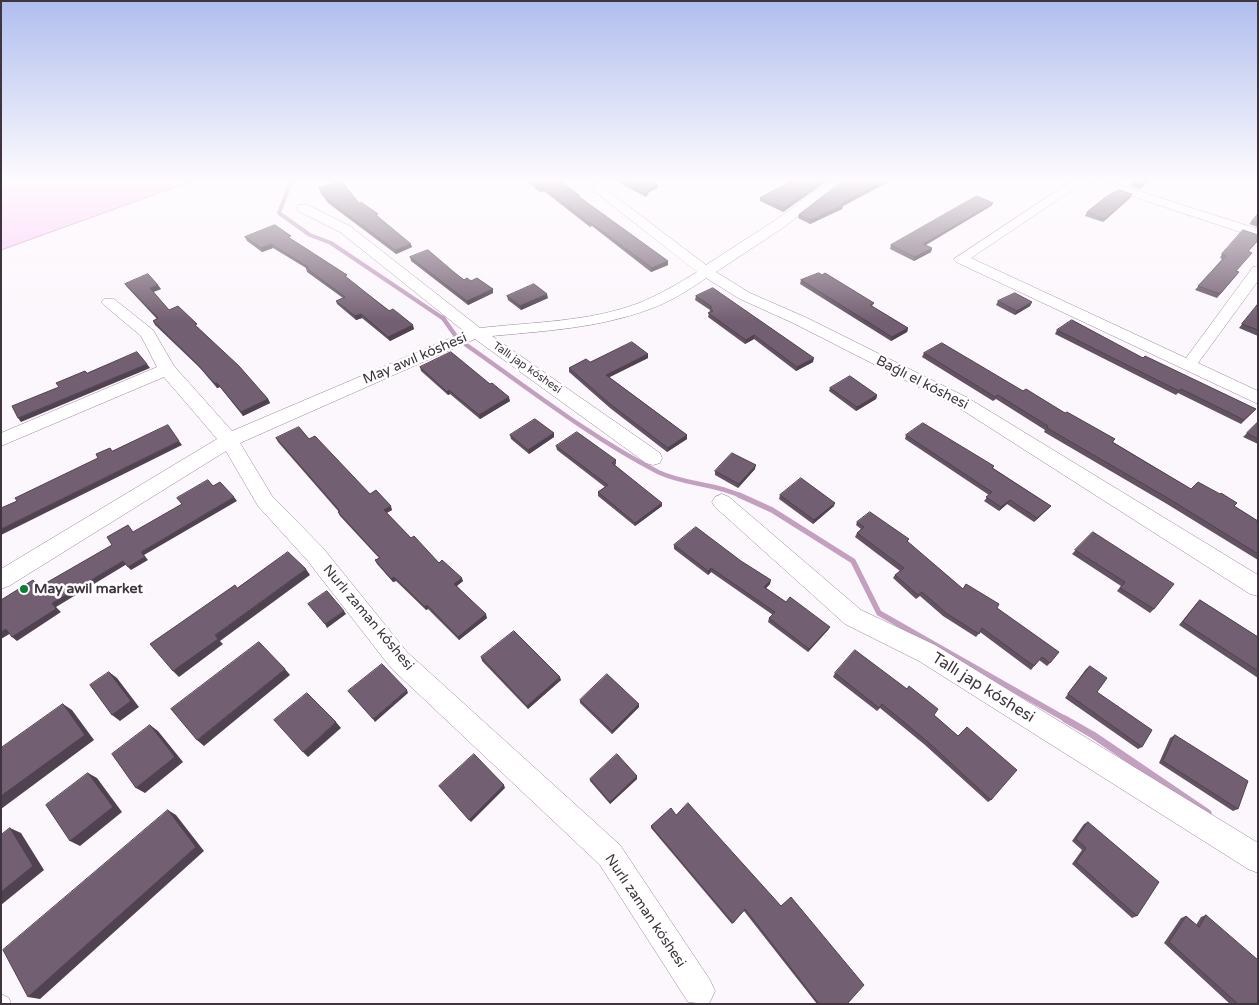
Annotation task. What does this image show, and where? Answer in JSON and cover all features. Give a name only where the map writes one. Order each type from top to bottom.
[{"type":"street","name":"Tallı jap kóshesi","points":[[340,227],[477,333],[654,458]]},
{"type":"street","name":"Baǵlı el kóshesi","points":[[647,227],[705,271],[745,296],[798,320],[962,402],[1258,587]]},
{"type":"street","name":"May awıl kóshesi","points":[[1,580],[229,440],[452,342],[477,333],[590,321],[645,306],[683,286],[774,227]]},
{"type":"street","points":[[1010,227],[962,259],[1258,398]]},
{"type":"street","points":[[1236,227],[1258,234]]},
{"type":"street","points":[[1188,366],[1258,270]]},
{"type":"street","name":"Nurlı zaman kóshesi","points":[[109,302],[148,333],[167,369],[229,440],[265,501],[315,554],[399,660],[610,855],[703,997]]},
{"type":"street","points":[[1,440],[167,369]]},
{"type":"street","name":"Tallı jap kóshesi","points":[[722,502],[853,617],[927,653],[1258,860]]},
{"type":"shaded area","points":[[1,227],[65,227],[1,250]]},
{"type":"building","points":[[270,227],[278,227],[291,236],[288,237],[347,275],[345,276],[389,311],[393,309],[413,325],[388,337],[361,314],[355,316],[336,301],[345,297],[306,268],[308,267],[271,244],[261,248],[245,237]]},
{"type":"building","points":[[364,227],[390,227],[411,244],[395,250]]},
{"type":"building","points":[[596,227],[621,227],[668,261],[652,268]]},
{"type":"building","points":[[923,227],[952,227],[923,244],[932,248],[915,257],[891,245]]},
{"type":"building","points":[[1243,230],[1258,235],[1258,240],[1248,251],[1252,253],[1236,271],[1239,272],[1220,294],[1198,286],[1226,256],[1222,254]]},
{"type":"building","points":[[428,250],[464,280],[467,278],[471,281],[477,278],[493,289],[467,301],[410,257]]},
{"type":"building","points":[[819,273],[822,275],[825,273],[874,303],[870,305],[908,328],[892,337],[801,280]]},
{"type":"building","points":[[148,274],[158,285],[150,288],[169,310],[178,306],[197,324],[195,325],[239,366],[268,399],[241,412],[217,383],[215,384],[153,321],[158,318],[125,284]]},
{"type":"building","points":[[534,284],[547,294],[520,306],[507,296]]},
{"type":"building","points":[[713,288],[814,358],[797,367],[754,335],[746,340],[708,313],[713,311],[710,308],[712,307],[696,296]]},
{"type":"building","points":[[1015,293],[1032,302],[1017,311],[998,301]]},
{"type":"building","points":[[1258,304],[1258,330],[1242,324]]},
{"type":"building","points":[[1072,320],[1143,358],[1145,356],[1256,409],[1244,420],[1181,389],[1179,391],[1057,330]]},
{"type":"building","points":[[632,342],[648,354],[606,375],[687,435],[668,448],[610,404],[569,368],[586,359],[590,362]]},
{"type":"building","points":[[942,343],[1023,391],[1026,389],[1065,413],[1067,412],[1115,439],[1112,442],[1191,489],[1198,482],[1237,503],[1234,506],[1258,521],[1258,554],[1171,500],[1047,428],[1048,426],[998,395],[995,397],[924,353]]},
{"type":"building","points":[[137,352],[147,364],[18,418],[12,406],[59,387],[56,383],[85,371],[87,373]]},
{"type":"building","points":[[451,352],[509,397],[479,415],[449,390],[447,392],[420,367]]},
{"type":"building","points":[[850,376],[877,395],[857,407],[830,388]]},
{"type":"building","points":[[535,419],[554,433],[528,450],[510,435]]},
{"type":"building","points":[[1258,422],[1258,439],[1247,433]]},
{"type":"building","points":[[923,423],[994,466],[992,468],[1051,506],[1037,518],[1010,500],[1001,507],[986,497],[992,492],[906,435]]},
{"type":"building","points":[[168,425],[179,441],[1,529],[1,508],[17,501],[15,498],[98,458],[96,454],[110,448],[112,451]]},
{"type":"building","points":[[299,427],[309,439],[315,436],[370,494],[376,490],[391,506],[384,510],[411,538],[414,536],[439,563],[442,560],[462,578],[454,584],[486,614],[458,637],[427,605],[425,607],[394,577],[391,579],[375,560],[380,558],[338,512],[340,511],[276,438]]},
{"type":"building","points":[[577,432],[616,460],[612,463],[662,503],[635,523],[598,492],[608,485],[556,446]]},
{"type":"building","points":[[732,453],[756,465],[739,484],[715,471]]},
{"type":"building","points":[[801,478],[835,503],[814,520],[780,495]]},
{"type":"building","points":[[208,480],[213,486],[220,482],[234,497],[141,552],[145,557],[128,567],[123,561],[52,603],[56,609],[12,637],[6,629],[1,632],[1,600],[33,580],[39,587],[112,545],[107,537],[128,525],[133,532],[182,504],[177,498]]},
{"type":"building","points":[[870,512],[909,539],[907,541],[963,589],[966,584],[999,604],[997,608],[1059,652],[1050,663],[1042,657],[1034,666],[982,628],[979,634],[946,613],[922,592],[918,595],[895,575],[904,568],[857,533],[864,527],[857,522]]},
{"type":"building","points":[[696,527],[741,561],[771,580],[764,587],[786,602],[790,597],[830,627],[809,649],[769,618],[775,612],[711,568],[708,571],[674,545]]},
{"type":"building","points":[[1093,532],[1174,584],[1154,609],[1120,588],[1125,582],[1075,550]]},
{"type":"building","points":[[288,552],[306,569],[215,635],[218,639],[173,671],[150,644],[235,585],[237,588]]},
{"type":"building","points":[[327,591],[344,611],[325,624],[308,604]]},
{"type":"building","points":[[1200,600],[1258,637],[1258,671],[1183,622]]},
{"type":"building","points":[[514,631],[560,677],[527,706],[481,657]]},
{"type":"building","points":[[259,642],[285,669],[197,740],[171,709]]},
{"type":"building","points":[[855,650],[907,689],[909,686],[938,709],[934,715],[958,736],[967,727],[1017,770],[991,800],[928,742],[882,704],[879,708],[835,673]]},
{"type":"building","points":[[382,664],[407,690],[373,719],[348,691]]},
{"type":"building","points":[[1090,666],[1107,678],[1097,692],[1152,730],[1142,747],[1068,694]]},
{"type":"building","points":[[109,672],[131,701],[112,715],[90,685]]},
{"type":"building","points":[[607,674],[639,704],[612,731],[580,700]]},
{"type":"building","points":[[307,693],[336,722],[303,752],[274,720]]},
{"type":"building","points":[[63,704],[85,735],[1,796],[1,748]]},
{"type":"building","points":[[150,725],[175,757],[136,788],[112,754]]},
{"type":"building","points":[[1175,735],[1248,781],[1238,809],[1163,761]]},
{"type":"building","points":[[474,754],[504,785],[469,820],[439,786]]},
{"type":"building","points":[[617,754],[637,776],[610,802],[590,779]]},
{"type":"building","points":[[88,773],[113,807],[70,841],[46,805]]},
{"type":"building","points":[[688,803],[781,906],[791,897],[864,985],[847,1004],[819,1004],[745,909],[733,923],[651,826],[671,808],[676,815]]},
{"type":"building","points":[[168,810],[196,847],[28,997],[3,950]]},
{"type":"building","points":[[1088,822],[1159,882],[1137,916],[1076,862],[1086,848],[1076,839]]},
{"type":"building","points":[[10,828],[33,866],[1,892],[1,835]]},
{"type":"building","points":[[1206,915],[1258,960],[1258,1004],[1238,1004],[1169,942],[1186,916],[1199,927]]},
{"type":"waterway","points":[[299,227],[310,235],[331,243],[443,319]]},
{"type":"waterway","points":[[443,319],[455,335]]},
{"type":"waterway","points":[[465,344],[608,443],[658,472],[741,496]]},
{"type":"waterway","points":[[739,495],[772,510],[853,561],[879,613],[1067,720]]},
{"type":"waterway","points":[[1065,719],[1093,735],[1208,813]]},
{"type":"place","name":"May awil market","points":[[24,589]]}]
